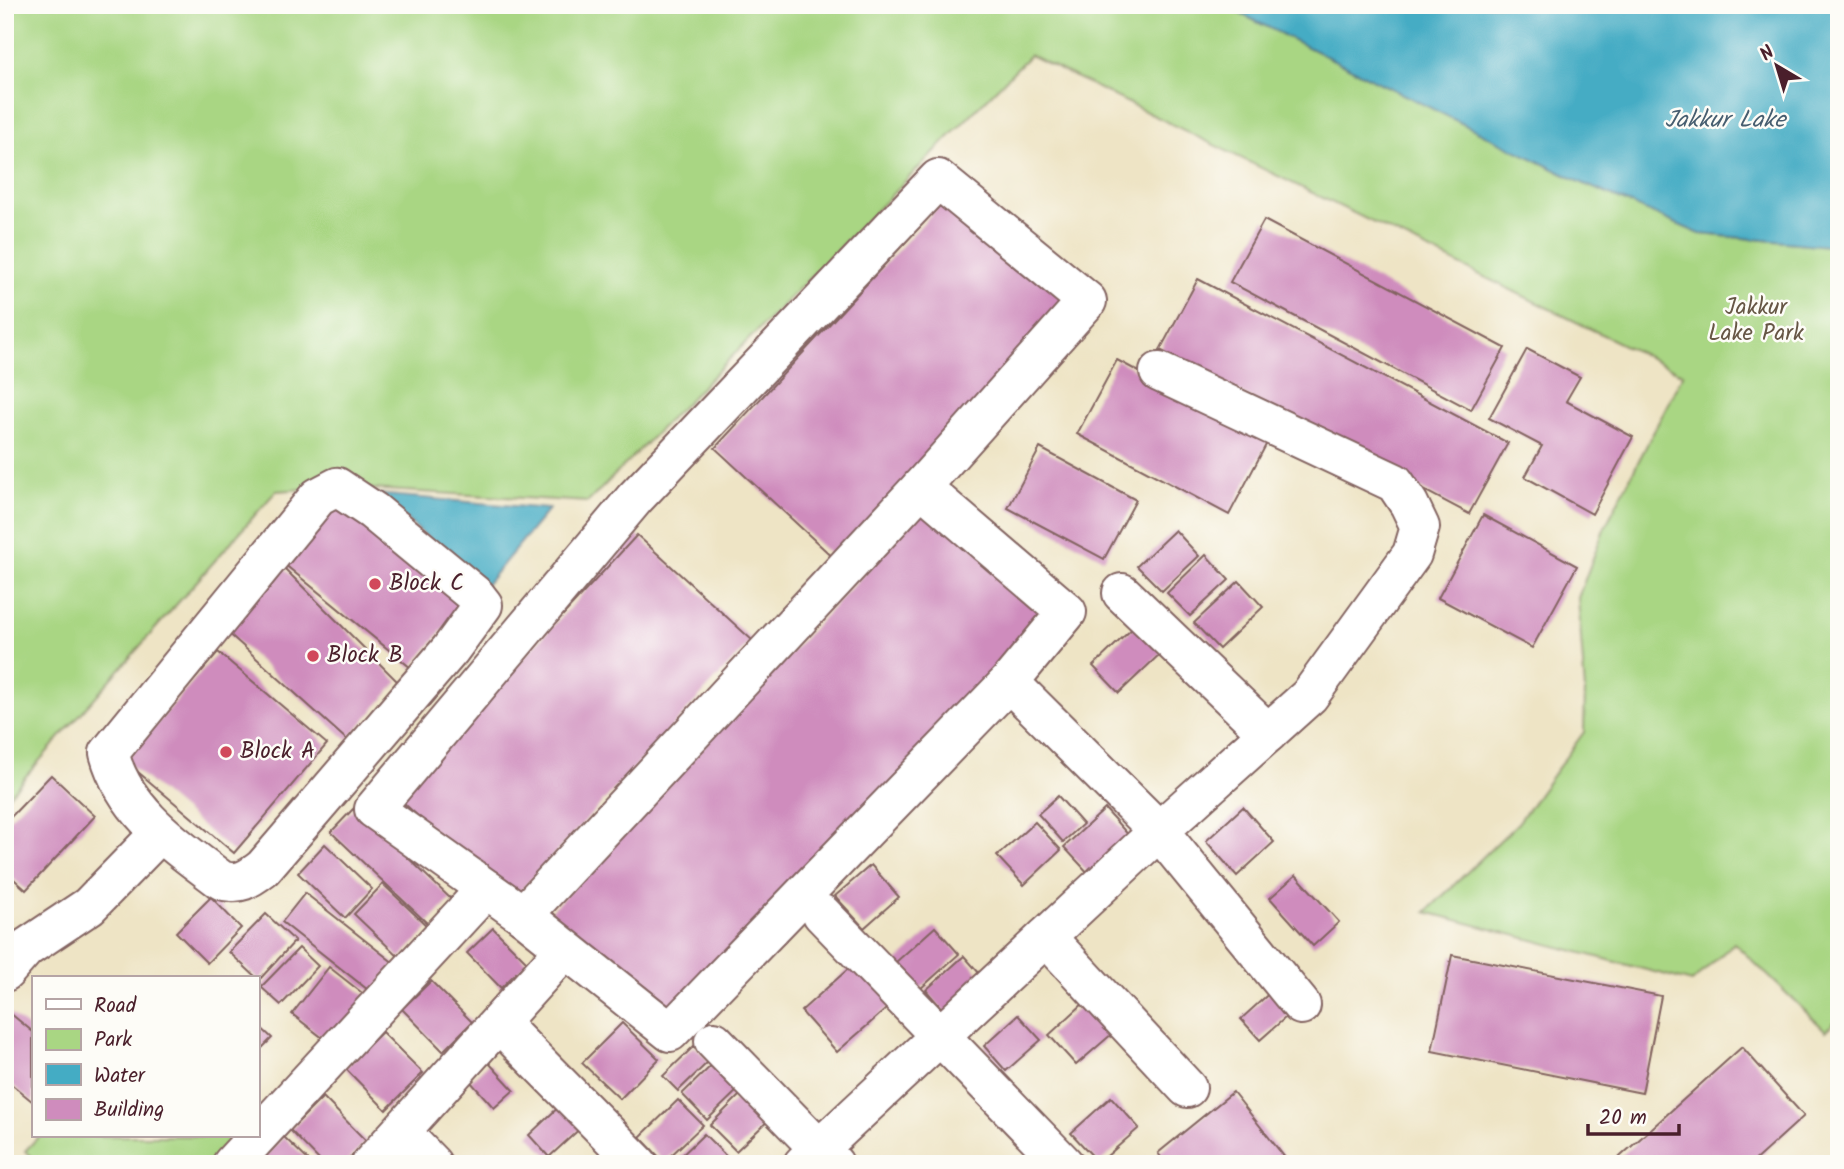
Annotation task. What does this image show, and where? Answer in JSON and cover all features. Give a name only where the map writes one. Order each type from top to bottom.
[{"type":"street","points":[[523,915],[921,487],[1087,301],[938,179],[635,498],[374,809],[478,897],[523,915],[558,957],[642,1037]]},
{"type":"street","points":[[714,1041],[818,1159],[940,1036],[1159,831],[1310,696],[1412,554],[1420,527],[1409,503],[1395,483],[1159,372]]},
{"type":"street","points":[[337,487],[373,511],[476,596],[483,605],[450,650],[345,775],[262,868],[248,880],[231,884],[221,880],[160,833],[142,815],[113,769],[109,753],[318,497],[337,487]]},
{"type":"street","points":[[558,957],[670,1032],[1013,686],[1068,612],[921,487]]},
{"type":"street","points":[[1122,593],[1268,733]]},
{"type":"street","points":[[1013,686],[1159,831],[1301,1005]]},
{"type":"street","points":[[15,960],[89,906],[160,833]]},
{"type":"street","points":[[259,1135],[478,897]]},
{"type":"street","points":[[822,914],[1064,1164]]},
{"type":"street","points":[[1046,937],[1187,1088]]},
{"type":"street","points":[[372,1164],[558,957]]},
{"type":"street","points":[[499,1023],[638,1164]]},
{"type":"street","points":[[401,1132],[432,1164]]},
{"type":"street","points":[[232,1164],[256,1138]]},
{"type":"green space","name":"Jakkur Lake Park","points":[[5,5],[1223,5],[1580,182],[1700,234],[1839,247],[1839,1018],[1826,1031],[1734,943],[1692,982],[1426,912],[1518,823],[1584,732],[1585,691],[1578,598],[1604,529],[1683,374],[1030,55],[588,502],[337,487],[276,491],[5,800]]},
{"type":"green space","points":[[37,1138],[238,1138],[214,1164],[39,1164],[25,1151]]},
{"type":"water","name":"Jakkur Lake","points":[[1223,5],[1839,5],[1839,247],[1700,234],[1580,182]]},
{"type":"water","points":[[376,494],[549,509],[485,586]]},
{"type":"building","points":[[950,194],[1072,307],[837,561],[715,448]]},
{"type":"building","points":[[1264,220],[1505,348],[1471,410],[1230,282]]},
{"type":"building","points":[[1198,279],[1508,443],[1469,514],[1160,350]]},
{"type":"building","points":[[1527,349],[1580,377],[1566,401],[1633,437],[1592,514],[1525,477],[1542,446],[1489,418]]},
{"type":"building","points":[[1117,360],[1268,441],[1229,515],[1077,434]]},
{"type":"building","points":[[1040,448],[1136,500],[1104,559],[1008,508]]},
{"type":"building","name":"Block C","points":[[342,493],[463,605],[411,668],[283,563]]},
{"type":"building","points":[[928,505],[1048,616],[672,1022],[551,911]]},
{"type":"building","points":[[1483,515],[1577,566],[1532,648],[1438,598]]},
{"type":"building","points":[[1175,530],[1199,556],[1162,591],[1137,566]]},
{"type":"building","points":[[637,535],[752,640],[511,901],[396,796]]},
{"type":"building","points":[[1206,555],[1229,580],[1190,616],[1167,593]]},
{"type":"building","name":"Block B","points":[[281,565],[398,682],[347,740],[225,630]]},
{"type":"building","points":[[1239,581],[1263,607],[1219,649],[1194,623]]},
{"type":"building","points":[[1136,625],[1162,652],[1119,693],[1093,666]]},
{"type":"building","name":"Block A","points":[[218,652],[327,744],[234,853],[125,761]]},
{"type":"building","points":[[51,775],[95,816],[26,890],[5,871],[5,823]]},
{"type":"building","points":[[1058,796],[1083,824],[1063,842],[1038,814]]},
{"type":"building","points":[[355,807],[451,899],[428,924],[331,832]]},
{"type":"building","points":[[1243,807],[1274,842],[1237,876],[1206,841]]},
{"type":"building","points":[[1105,809],[1132,839],[1091,876],[1064,847]]},
{"type":"building","points":[[1035,822],[1061,850],[1024,885],[997,856]]},
{"type":"building","points":[[325,844],[372,889],[345,918],[298,873]]},
{"type":"building","points":[[871,865],[899,897],[864,928],[835,896]]},
{"type":"building","points":[[1296,875],[1339,922],[1313,946],[1270,898]]},
{"type":"building","points":[[383,884],[429,928],[400,958],[354,914]]},
{"type":"building","points":[[305,893],[395,964],[372,993],[282,922]]},
{"type":"building","points":[[211,897],[241,928],[207,963],[176,932]]},
{"type":"building","points":[[266,914],[295,941],[259,980],[259,976],[255,976],[229,952]]},
{"type":"building","points":[[935,927],[959,954],[920,989],[896,962]]},
{"type":"building","points":[[493,928],[527,962],[501,988],[467,953]]},
{"type":"building","points":[[299,948],[318,966],[281,1005],[261,987]]},
{"type":"building","points":[[1452,955],[1661,996],[1642,1093],[1432,1051]]},
{"type":"building","points":[[964,956],[988,983],[949,1017],[926,990]]},
{"type":"building","points":[[856,962],[893,1003],[837,1052],[801,1011]]},
{"type":"building","points":[[329,967],[371,1000],[333,1046],[292,1014]]},
{"type":"building","points":[[431,981],[472,1022],[443,1051],[402,1009]]},
{"type":"building","points":[[1274,989],[1293,1011],[1260,1040],[1241,1019]]},
{"type":"building","points":[[1085,1002],[1113,1033],[1076,1065],[1049,1035]]},
{"type":"building","points":[[5,1009],[32,1031],[32,1101],[5,1079]]},
{"type":"building","points":[[1018,1015],[1041,1040],[1006,1071],[984,1046]]},
{"type":"building","points":[[622,1023],[659,1059],[620,1099],[582,1063]]},
{"type":"building","points":[[259,1026],[272,1038],[259,1051]]},
{"type":"building","points":[[382,1032],[423,1073],[386,1110],[345,1068]]},
{"type":"building","points":[[694,1046],[709,1061],[678,1091],[663,1076]]},
{"type":"building","points":[[1742,1047],[1804,1116],[1751,1164],[1612,1164]]},
{"type":"building","points":[[718,1059],[743,1085],[707,1120],[682,1094]]},
{"type":"building","points":[[489,1063],[514,1090],[494,1108],[470,1081]]},
{"type":"building","points":[[745,1090],[772,1117],[736,1151],[710,1125]]},
{"type":"building","points":[[1233,1092],[1290,1164],[1166,1164],[1158,1153]]},
{"type":"building","points":[[323,1097],[366,1141],[344,1164],[323,1164],[290,1130]]},
{"type":"building","points":[[1111,1097],[1139,1128],[1099,1163],[1071,1133]]},
{"type":"building","points":[[678,1100],[703,1125],[664,1162],[640,1137]]},
{"type":"building","points":[[564,1102],[584,1125],[549,1157],[529,1135]]},
{"type":"building","points":[[704,1134],[730,1160],[727,1164],[673,1164]]},
{"type":"building","points":[[284,1137],[310,1162],[308,1164],[264,1164],[260,1161]]},
{"type":"place","name":"Block C","points":[[375,584]]},
{"type":"place","name":"Block B","points":[[313,656]]},
{"type":"place","name":"Block A","points":[[226,752]]}]
